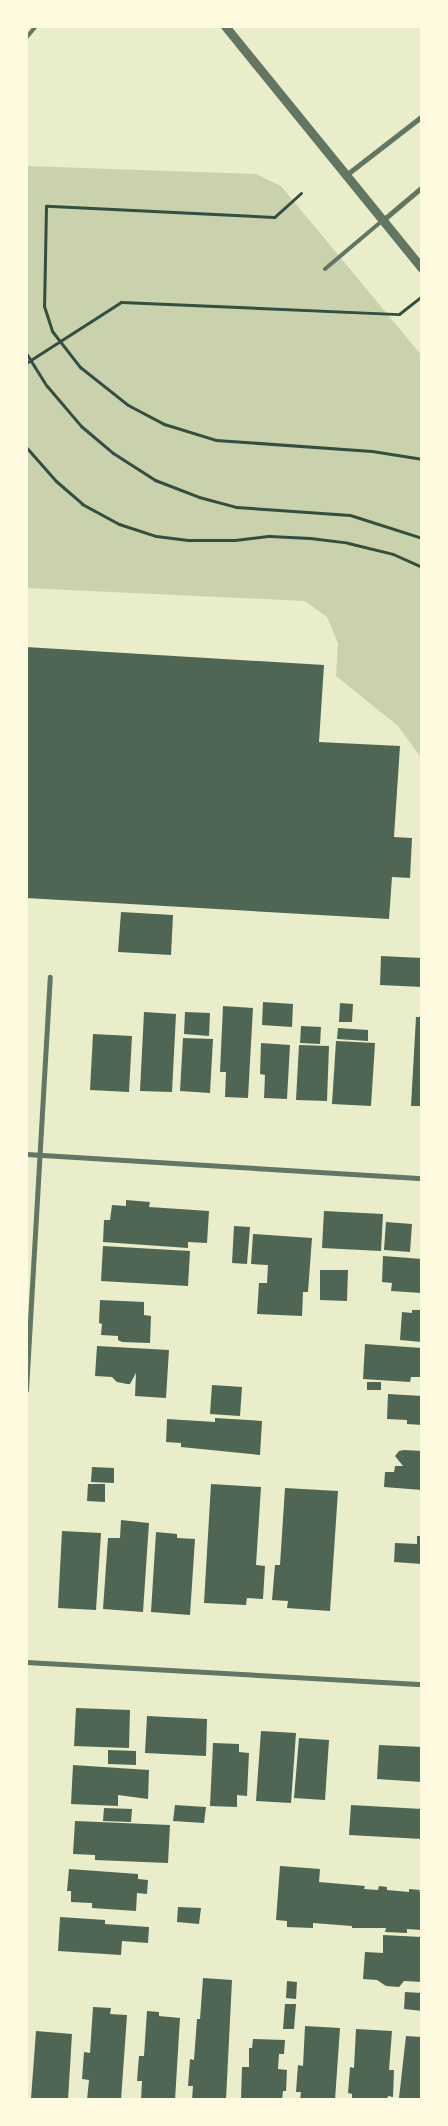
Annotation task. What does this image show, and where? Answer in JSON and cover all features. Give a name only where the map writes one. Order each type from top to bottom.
[{"type":"street","points":[[225,26],[422,268]]},
{"type":"street","points":[[346,175],[422,116]]},
{"type":"street","points":[[383,220],[422,186]]},
{"type":"street","points":[[26,1390],[50,977]]},
{"type":"street","points":[[26,1154],[422,1178]]},
{"type":"street","points":[[26,1662],[422,1684]]},
{"type":"lane","points":[[26,38],[36,26]]},
{"type":"lane","points":[[325,269],[383,220]]},
{"type":"path","points":[[301,193],[274,217],[46,206],[44,306],[52,331],[80,367],[100,384],[128,405],[164,424],[216,440],[372,451],[422,459]]},
{"type":"path","points":[[26,362],[120,302],[399,314],[422,296]]},
{"type":"path","points":[[26,353],[32,359],[47,386],[81,426],[113,453],[155,480],[199,498],[236,507],[350,515],[422,538]]},
{"type":"path","points":[[26,447],[56,481],[82,504],[119,524],[156,536],[190,540],[235,540],[270,536],[348,542],[393,554],[422,566]]},
{"type":"green space","points":[[26,166],[256,174],[281,186],[422,356],[422,759],[398,726],[336,676],[338,643],[327,617],[305,601],[26,588]]},
{"type":"building","points":[[26,647],[324,665],[319,742],[400,746],[394,837],[412,838],[410,878],[392,877],[389,919],[26,898]]},
{"type":"building","points":[[121,912],[173,915],[171,955],[118,952]]},
{"type":"building","points":[[381,956],[422,958],[422,987],[380,985]]},
{"type":"building","points":[[263,1002],[293,1004],[292,1027],[262,1025]]},
{"type":"building","points":[[340,1003],[353,1004],[352,1022],[339,1022]]},
{"type":"building","points":[[223,1006],[253,1008],[248,1098],[225,1097],[226,1072],[220,1072]]},
{"type":"building","points":[[144,1012],[176,1014],[172,1092],[140,1091]]},
{"type":"building","points":[[185,1012],[210,1013],[209,1036],[184,1034]]},
{"type":"building","points":[[416,1017],[422,1017],[422,1106],[411,1106]]},
{"type":"building","points":[[301,1026],[321,1027],[320,1044],[300,1043]]},
{"type":"building","points":[[338,1028],[368,1030],[368,1041],[337,1039]]},
{"type":"building","points":[[93,1034],[132,1036],[129,1092],[90,1090]]},
{"type":"building","points":[[183,1038],[213,1039],[210,1093],[180,1091]]},
{"type":"building","points":[[336,1041],[375,1043],[371,1106],[332,1104]]},
{"type":"building","points":[[261,1043],[290,1045],[287,1099],[264,1098],[265,1075],[260,1074]]},
{"type":"building","points":[[299,1045],[329,1046],[327,1101],[296,1100]]},
{"type":"building","points":[[126,1200],[150,1202],[149,1207],[209,1211],[207,1243],[188,1242],[188,1248],[103,1242],[104,1220],[110,1220],[112,1205],[126,1206]]},
{"type":"building","points":[[324,1211],[383,1214],[381,1251],[322,1248]]},
{"type":"building","points":[[386,1222],[412,1224],[410,1252],[384,1250]]},
{"type":"building","points":[[234,1226],[250,1227],[247,1264],[232,1263]]},
{"type":"building","points":[[253,1234],[312,1238],[308,1292],[303,1292],[302,1316],[257,1314],[259,1283],[267,1283],[268,1265],[251,1264]]},
{"type":"building","points":[[103,1246],[190,1251],[188,1286],[101,1281]]},
{"type":"building","points":[[383,1256],[422,1259],[422,1293],[391,1291],[392,1283],[382,1282]]},
{"type":"building","points":[[320,1270],[348,1270],[347,1301],[320,1300]]},
{"type":"building","points":[[100,1300],[144,1302],[144,1315],[151,1316],[150,1343],[122,1342],[118,1340],[118,1336],[101,1335],[102,1324],[99,1323]]},
{"type":"building","points":[[412,1310],[422,1310],[422,1342],[400,1340],[402,1312],[412,1313]]},
{"type":"building","points":[[365,1344],[422,1348],[422,1377],[411,1377],[410,1382],[363,1379]]},
{"type":"building","points":[[97,1346],[169,1350],[166,1398],[135,1396],[136,1373],[130,1384],[117,1382],[112,1377],[95,1376]]},
{"type":"building","points":[[367,1382],[381,1382],[381,1390],[367,1390]]},
{"type":"building","points":[[212,1385],[242,1387],[240,1416],[210,1414]]},
{"type":"building","points":[[388,1394],[422,1396],[422,1425],[407,1424],[407,1420],[387,1419]]},
{"type":"building","points":[[215,1418],[262,1421],[260,1455],[181,1447],[181,1443],[166,1442],[167,1419],[215,1422]]},
{"type":"building","points":[[399,1451],[422,1451],[422,1490],[384,1487],[385,1472],[394,1472],[395,1466],[403,1466],[395,1456]]},
{"type":"building","points":[[92,1467],[114,1468],[114,1483],[91,1482]]},
{"type":"building","points":[[88,1484],[105,1484],[105,1502],[87,1501]]},
{"type":"building","points":[[211,1484],[261,1487],[256,1565],[265,1566],[263,1599],[247,1598],[246,1605],[204,1603]]},
{"type":"building","points":[[285,1488],[338,1491],[330,1611],[287,1608],[288,1601],[272,1600],[275,1565],[280,1565]]},
{"type":"building","points":[[121,1520],[149,1523],[143,1612],[103,1609],[108,1538],[120,1538]]},
{"type":"building","points":[[62,1531],[101,1533],[96,1610],[58,1608]]},
{"type":"building","points":[[156,1532],[177,1534],[177,1538],[195,1539],[190,1615],[151,1612]]},
{"type":"building","points":[[417,1536],[422,1536],[422,1564],[394,1562],[395,1543],[417,1544]]},
{"type":"building","points":[[76,1708],[130,1710],[129,1748],[74,1746]]},
{"type":"building","points":[[147,1716],[207,1719],[206,1756],[145,1753]]},
{"type":"building","points":[[261,1731],[296,1733],[291,1803],[256,1801]]},
{"type":"building","points":[[299,1738],[329,1740],[325,1800],[294,1798]]},
{"type":"building","points":[[213,1743],[239,1744],[239,1752],[249,1753],[247,1796],[237,1795],[237,1807],[210,1806]]},
{"type":"building","points":[[379,1745],[422,1747],[422,1782],[377,1779]]},
{"type":"building","points":[[108,1750],[136,1751],[136,1765],[108,1764]]},
{"type":"building","points":[[73,1765],[149,1770],[148,1799],[118,1795],[118,1806],[71,1804]]},
{"type":"building","points":[[175,1805],[206,1807],[204,1823],[173,1821]]},
{"type":"building","points":[[351,1805],[422,1809],[422,1839],[349,1835]]},
{"type":"building","points":[[104,1808],[132,1809],[131,1822],[103,1821]]},
{"type":"building","points":[[75,1821],[170,1825],[168,1863],[95,1860],[95,1855],[73,1854]]},
{"type":"building","points":[[280,1866],[320,1869],[319,1882],[365,1886],[364,1889],[378,1890],[379,1886],[387,1887],[387,1890],[409,1892],[409,1889],[420,1890],[419,1892],[422,1892],[422,1930],[407,1929],[407,1933],[385,1932],[386,1928],[352,1928],[352,1926],[313,1923],[313,1928],[287,1927],[287,1921],[276,1920]]},
{"type":"building","points":[[69,1869],[138,1874],[138,1879],[148,1880],[147,1894],[137,1893],[136,1911],[92,1908],[92,1903],[71,1902],[71,1891],[67,1891]]},
{"type":"building","points":[[178,1907],[201,1908],[199,1924],[177,1922]]},
{"type":"building","points":[[60,1917],[105,1920],[105,1924],[149,1927],[148,1943],[122,1941],[121,1955],[58,1951]]},
{"type":"building","points":[[383,1935],[422,1937],[422,1982],[404,1981],[399,1987],[386,1986],[377,1980],[363,1979],[365,1952],[383,1953]]},
{"type":"building","points":[[203,1978],[232,1980],[226,2100],[192,2100],[193,2086],[188,2086],[190,2059],[194,2060],[197,2019],[200,2019]]},
{"type":"building","points":[[287,1981],[297,1982],[296,1999],[286,1998]]},
{"type":"building","points":[[405,1992],[422,1993],[422,2011],[404,2009]]},
{"type":"building","points":[[285,2004],[296,2004],[294,2029],[283,2029]]},
{"type":"building","points":[[93,2007],[111,2008],[110,2014],[127,2015],[121,2100],[87,2100],[89,2080],[82,2079],[84,2052],[90,2053]]},
{"type":"building","points":[[147,2011],[159,2012],[159,2016],[180,2018],[175,2100],[141,2100],[142,2081],[137,2081],[139,2056],[144,2056]]},
{"type":"building","points":[[305,2026],[340,2028],[335,2100],[300,2100],[301,2092],[296,2092],[298,2065],[303,2066]]},
{"type":"building","points":[[356,2029],[392,2031],[389,2070],[394,2070],[393,2097],[388,2096],[387,2100],[352,2100],[352,2094],[348,2093],[350,2067],[354,2068]]},
{"type":"building","points":[[36,2031],[72,2034],[68,2100],[31,2099]]},
{"type":"building","points":[[406,2036],[422,2037],[422,2100],[401,2100],[402,2098],[399,2098]]},
{"type":"building","points":[[253,2039],[285,2040],[284,2054],[279,2054],[278,2069],[287,2070],[286,2091],[283,2091],[282,2100],[241,2100],[242,2067],[249,2067],[249,2048],[252,2048]]}]
